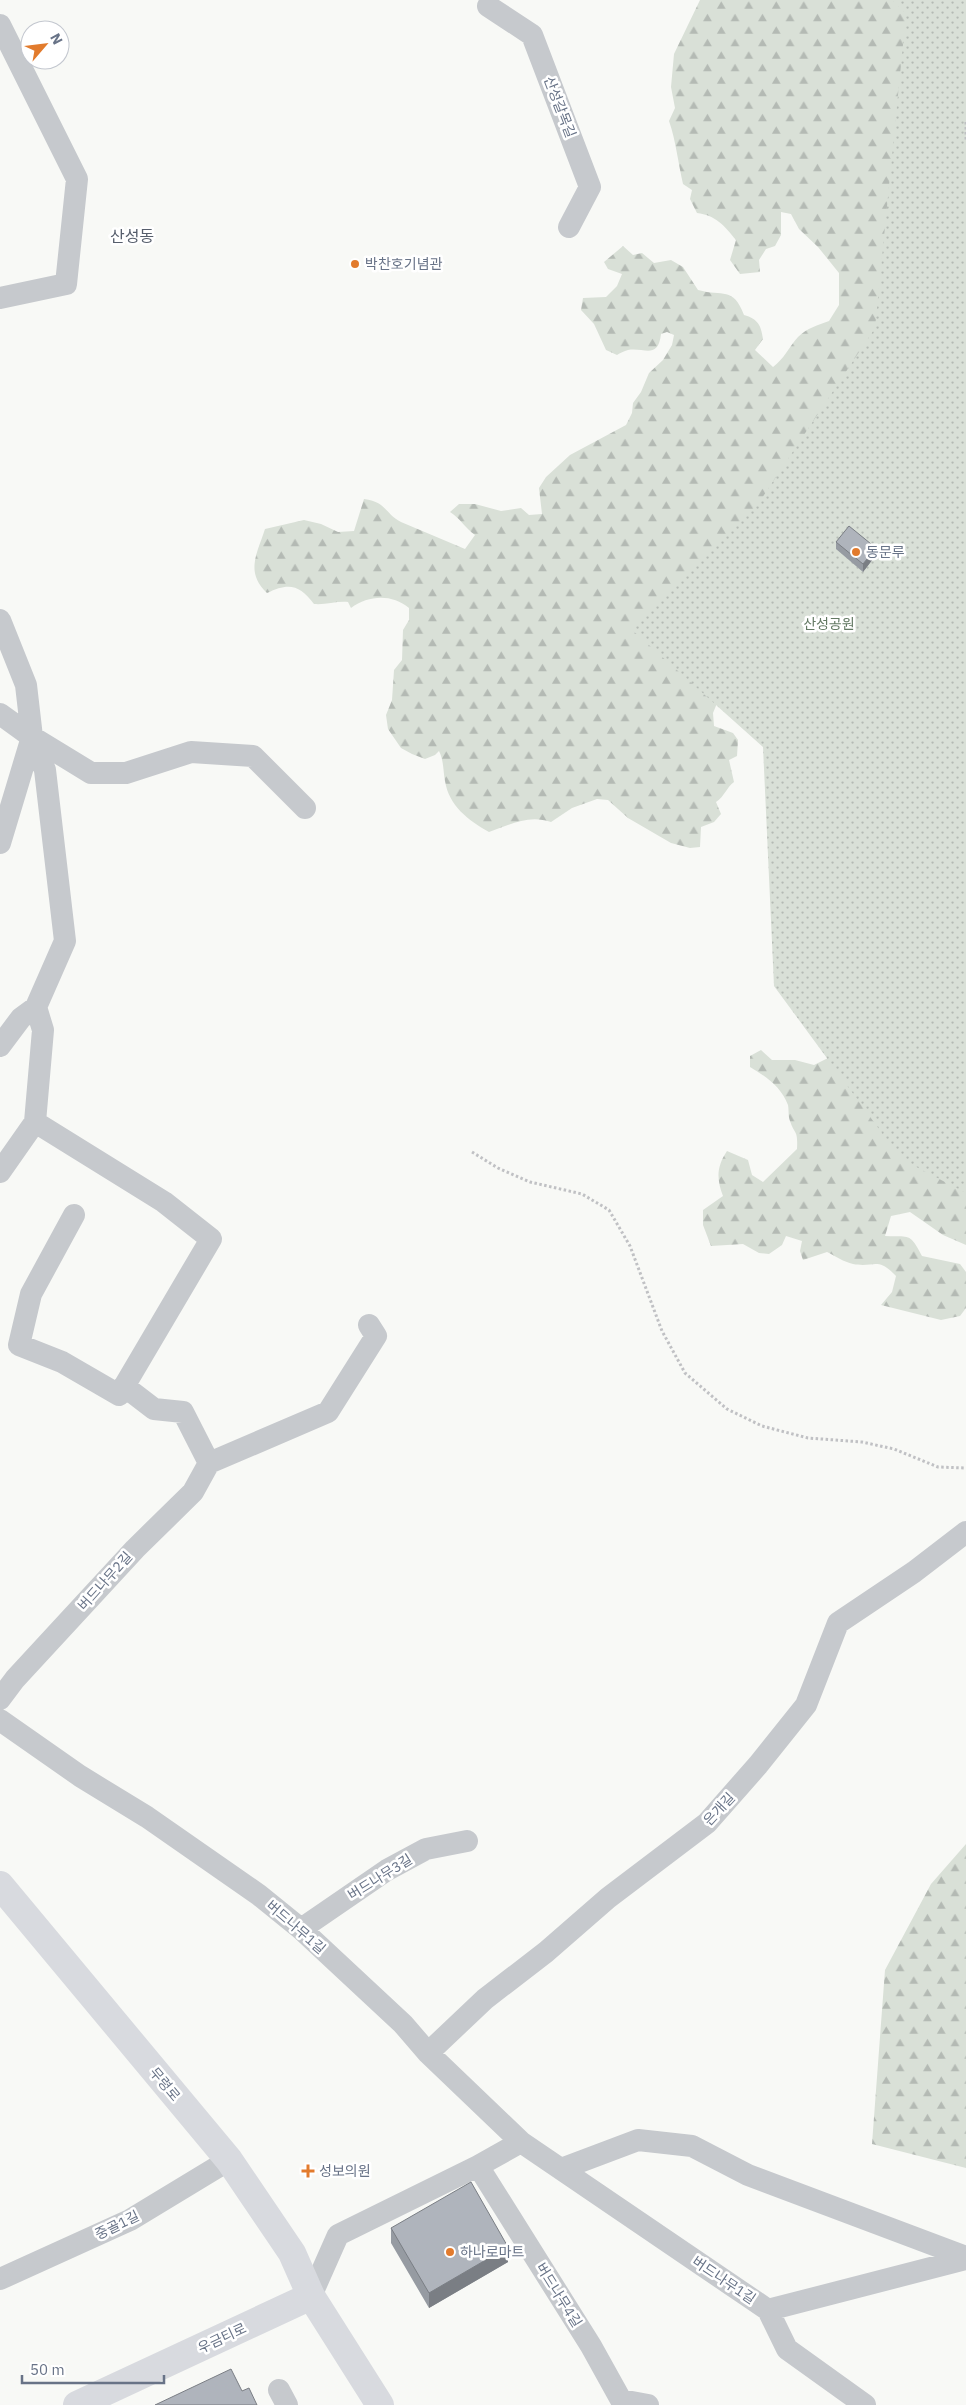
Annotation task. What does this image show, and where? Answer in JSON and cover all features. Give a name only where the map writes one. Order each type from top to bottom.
[{"type":"main road","name":"무령로","points":[[0,1884],[229,2160],[292,2253],[312,2296],[380,2405]]},
{"type":"main road","name":"우금티로","points":[[78,2405],[312,2296]]},
{"type":"street","name":"산성갈목길","points":[[490,2],[532,35],[590,187],[569,227]]},
{"type":"street","points":[[0,25],[78,179],[66,284],[0,298]]},
{"type":"street","points":[[0,620],[26,685],[32,737],[45,770],[65,941],[36,1007],[21,1018],[0,1046]]},
{"type":"street","points":[[0,714],[32,737],[91,773],[126,773],[191,752],[253,756],[304,808]]},
{"type":"street","points":[[0,843],[32,737]]},
{"type":"street","points":[[0,1172],[35,1122],[43,1030],[36,1007]]},
{"type":"street","points":[[35,1122],[164,1202],[211,1239],[120,1395],[62,1362],[9,1343],[31,1294],[74,1215]]},
{"type":"street","points":[[124,1386],[154,1409],[182,1412],[209,1463],[328,1412],[376,1336],[369,1325]]},
{"type":"street","name":"버드나무2길","points":[[0,1699],[15,1679],[135,1549],[193,1492],[209,1463]]},
{"type":"street","name":"은개길","points":[[428,2053],[485,1999],[546,1952],[608,1898],[707,1823],[758,1765],[806,1704],[838,1623],[914,1572],[966,1532]]},
{"type":"street","name":"버드나무1길","points":[[0,1720],[80,1776],[155,1822],[259,1895],[300,1929],[403,2024],[428,2053],[521,2142],[768,2310],[966,2258]]},
{"type":"street","name":"버드나무3길","points":[[300,1929],[380,1875],[418,1853],[426,1849],[467,1841]]},
{"type":"street","name":"버드나무1길","points":[[562,2169],[638,2140],[692,2146],[748,2175],[966,2258]]},
{"type":"street","points":[[312,2296],[338,2235],[478,2166],[521,2142]]},
{"type":"street","name":"중골1길","points":[[0,2279],[130,2220],[229,2160]]},
{"type":"street","name":"버드나무4길","points":[[478,2166],[591,2346],[620,2403],[648,2405]]},
{"type":"street","points":[[768,2310],[787,2348],[865,2405]]},
{"type":"path","points":[[966,122],[966,142]]},
{"type":"path","points":[[472,1152],[498,1168],[530,1182],[582,1194],[609,1210],[630,1246],[662,1330],[685,1373],[726,1409],[762,1426],[808,1438],[862,1442],[894,1449],[938,1468],[966,1468]]},
{"type":"green space","points":[[700,0],[966,0],[966,834],[720,696],[713,713],[714,726],[733,733],[738,740],[737,756],[729,760],[734,782],[716,802],[721,814],[714,822],[701,827],[700,847],[690,848],[671,843],[628,818],[608,800],[597,799],[572,808],[551,822],[535,819],[527,820],[489,832],[467,817],[455,805],[447,790],[443,762],[439,751],[425,759],[412,754],[401,748],[388,729],[386,715],[392,700],[394,670],[402,660],[403,630],[409,620],[409,608],[402,603],[388,598],[365,601],[351,608],[348,602],[314,604],[304,593],[294,587],[282,587],[267,593],[256,578],[256,555],[265,529],[304,520],[321,524],[338,532],[354,531],[364,499],[381,505],[395,519],[401,522],[465,549],[475,535],[450,512],[459,504],[475,504],[501,511],[521,508],[529,515],[542,514],[539,488],[546,477],[570,455],[626,425],[632,413],[633,403],[641,392],[649,373],[663,360],[672,345],[674,335],[667,332],[661,334],[657,347],[653,350],[628,350],[617,355],[606,350],[594,324],[581,310],[583,298],[606,297],[617,286],[622,274],[608,269],[604,262],[623,246],[633,255],[642,253],[654,263],[671,260],[683,267],[698,290],[726,294],[736,300],[744,315],[753,318],[758,323],[763,339],[755,350],[773,367],[801,334],[829,321],[839,305],[839,273],[818,247],[799,229],[791,214],[781,212],[781,235],[775,246],[766,249],[759,260],[760,272],[740,274],[730,260],[736,240],[719,222],[709,216],[697,213],[690,199],[692,190],[683,184],[669,121],[675,108],[671,87],[674,54]]},
{"type":"green space","name":"산성공원","points":[[892,0],[966,0],[966,1193],[901,1159],[774,986],[763,747],[631,629],[758,504],[875,328],[906,14]]},
{"type":"green space","points":[[966,877],[966,1245],[943,1235],[910,1212],[891,1216],[885,1236],[908,1237],[915,1243],[922,1256],[960,1264],[966,1272],[966,1308],[960,1316],[941,1320],[881,1305],[892,1292],[896,1276],[890,1270],[880,1264],[860,1265],[850,1263],[827,1252],[803,1260],[800,1251],[802,1241],[786,1236],[782,1245],[769,1254],[759,1253],[743,1244],[711,1246],[703,1225],[703,1210],[723,1196],[719,1183],[719,1167],[727,1151],[748,1160],[752,1175],[763,1182],[797,1149],[797,1135],[789,1119],[788,1105],[785,1099],[773,1083],[750,1067],[750,1056],[761,1050],[772,1060],[795,1060],[814,1065],[856,1044]]},
{"type":"green space","points":[[966,1844],[966,2168],[872,2144],[885,1970],[931,1884]]},
{"type":"building","name":"동문루","points":[[849,526],[876,548],[863,564],[836,542]]},
{"type":"building","name":"하나로마트","points":[[471,2182],[508,2247],[429,2293],[391,2228]]},
{"type":"building","points":[[231,2369],[242,2391],[249,2388],[257,2405],[155,2405]]},
{"type":"place","name":"박찬호기념관","points":[[355,264]]},
{"type":"place","name":"동문루","points":[[856,552]]},
{"type":"place","name":"성보의원","points":[[308,2171]]},
{"type":"place","name":"하나로마트","points":[[450,2252]]},
{"type":"district","name":"산성동","points":[[132,236]]}]
